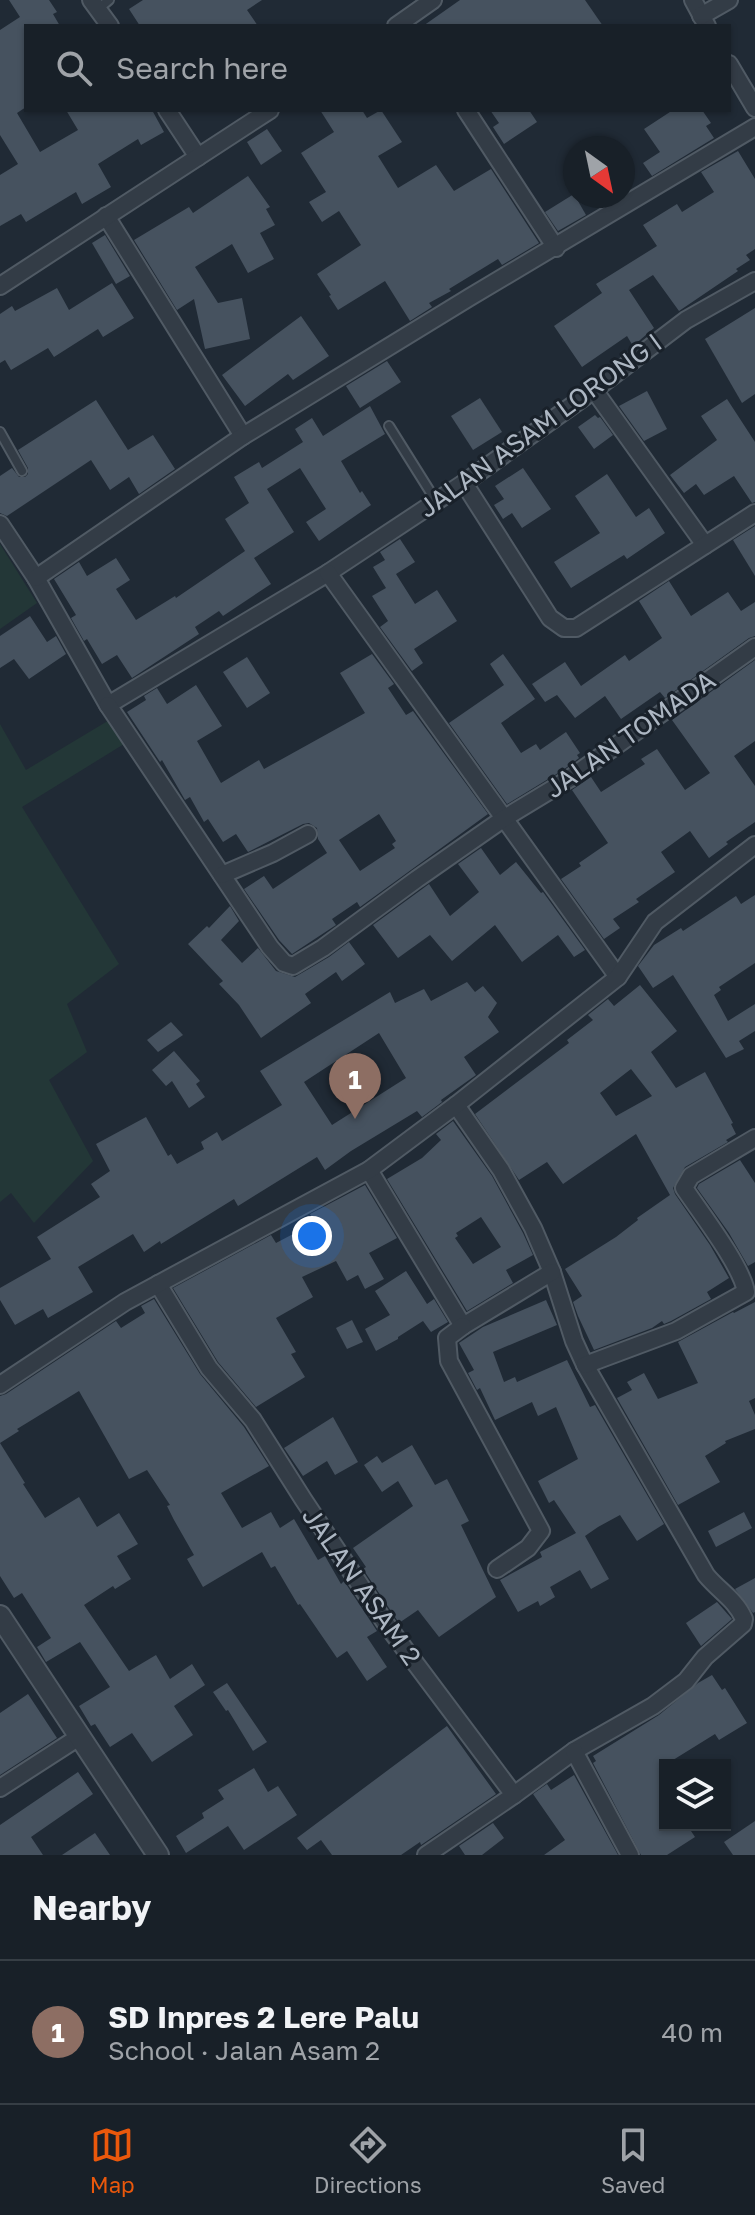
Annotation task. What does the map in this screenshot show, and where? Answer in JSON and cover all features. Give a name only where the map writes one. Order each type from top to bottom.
[{"type":"street","points":[[404,24],[433,0]]},
{"type":"street","points":[[693,0],[704,21],[729,0]]},
{"type":"street","points":[[99,3],[109,24]]},
{"type":"street","points":[[731,67],[755,108]]},
{"type":"street","points":[[168,112],[198,157]]},
{"type":"street","points":[[0,286],[267,112]]},
{"type":"street","points":[[467,112],[556,248]]},
{"type":"street","points":[[36,578],[243,436],[755,127]]},
{"type":"street","points":[[106,216],[243,436]]},
{"type":"street","name":"JALAN ASAM LORONG I","points":[[108,705],[328,573],[464,483],[686,320],[755,281]]},
{"type":"street","points":[[594,390],[705,545]]},
{"type":"street","points":[[464,483],[550,618],[564,628],[576,628],[755,513]]},
{"type":"street","points":[[0,524],[36,578],[108,705],[222,875],[308,834]]},
{"type":"street","points":[[328,573],[618,977]]},
{"type":"street","name":"JALAN TOMADA","points":[[222,875],[270,947],[284,963],[293,966],[323,948],[503,819],[569,779],[755,647]]},
{"type":"street","points":[[0,1385],[125,1302],[369,1170],[618,977],[655,922],[755,845]]},
{"type":"street","points":[[426,1855],[574,1751],[653,1706],[686,1681],[705,1657],[743,1624],[744,1619],[732,1598],[715,1587],[706,1575],[585,1365],[533,1228],[501,1170],[456,1105]]},
{"type":"street","points":[[585,1365],[676,1331],[746,1292],[734,1264],[684,1188],[691,1176],[755,1138]]},
{"type":"street","points":[[369,1170],[463,1326]]},
{"type":"street","points":[[497,1569],[528,1548],[541,1531],[449,1361],[447,1338],[552,1272]]},
{"type":"street","name":"JALAN ASAM 2","points":[[158,1284],[209,1368],[253,1420],[386,1624],[514,1795]]},
{"type":"street","points":[[0,1616],[158,1855]]},
{"type":"street","points":[[0,1788],[79,1737]]},
{"type":"street","points":[[574,1751],[630,1855]]},
{"type":"lane","points":[[389,426],[436,501]]},
{"type":"lane","points":[[0,432],[22,471]]},
{"type":"green space","points":[[0,544],[37,603],[0,629]]},
{"type":"green space","points":[[111,719],[124,744],[22,807],[119,964],[67,1004],[87,1052],[49,1080],[93,1161],[34,1223],[11,1193],[0,1202],[0,724],[26,770]]},
{"type":"building","points":[[9,0],[49,0],[57,12],[53,14],[59,24],[24,24],[24,108],[17,113],[40,152],[78,130],[67,112],[153,112],[164,132],[141,145],[138,139],[98,164],[111,187],[82,204],[76,192],[26,222],[21,214],[0,226],[0,175],[18,164],[0,135],[0,30],[20,17]]},
{"type":"building","points":[[143,0],[262,0],[247,10],[257,24],[139,24],[129,9]]},
{"type":"building","points":[[460,0],[585,0],[602,24],[426,24]]},
{"type":"building","points":[[321,112],[363,112],[367,118],[382,112],[402,142],[378,156],[398,188],[436,165],[454,191],[491,169],[539,243],[502,265],[498,259],[429,303],[432,307],[410,321],[385,281],[338,310],[317,274],[361,245],[339,211],[322,222],[309,202],[326,192],[301,153],[334,132]]},
{"type":"building","points":[[491,112],[530,112],[537,122],[504,144],[493,127],[499,123]]},
{"type":"building","points":[[670,112],[703,112],[711,123],[706,126],[714,138],[652,176],[643,163],[660,152],[644,129]]},
{"type":"building","points":[[267,129],[282,151],[261,165],[247,142]]},
{"type":"building","points":[[738,151],[755,179],[755,249],[746,255],[750,260],[679,311],[653,275],[629,290],[654,328],[633,346],[627,336],[582,367],[554,326],[602,293],[596,284],[657,246],[643,225],[677,204],[682,212],[714,192],[701,172]]},
{"type":"building","points":[[248,176],[270,207],[266,209],[275,225],[260,233],[274,259],[248,273],[232,244],[195,267],[218,303],[242,298],[250,339],[205,349],[194,299],[177,310],[134,240],[189,207],[193,213]]},
{"type":"building","points":[[563,201],[563,208],[582,208],[586,215],[558,231],[545,212]]},
{"type":"building","points":[[105,235],[130,276],[116,284],[92,243]]},
{"type":"building","points":[[112,283],[134,318],[103,337],[98,329],[54,357],[48,348],[11,370],[5,360],[0,363],[0,314],[12,306],[15,311],[57,288],[69,310]]},
{"type":"building","points":[[755,308],[755,394],[742,403],[705,339]]},
{"type":"building","points":[[301,316],[329,356],[293,380],[288,374],[245,406],[222,375]]},
{"type":"building","points":[[387,361],[401,382],[360,408],[346,386]]},
{"type":"building","points":[[647,391],[667,429],[644,441],[619,406]]},
{"type":"building","points":[[480,398],[502,432],[473,450],[451,416]]},
{"type":"building","points":[[727,399],[755,442],[755,502],[752,503],[734,476],[704,495],[696,484],[684,493],[670,475],[717,440],[701,416]]},
{"type":"building","points":[[96,400],[128,450],[153,435],[175,469],[139,494],[129,477],[110,490],[91,460],[7,516],[0,513],[0,476],[12,468],[19,477],[28,474],[18,450]]},
{"type":"building","points":[[370,406],[385,434],[341,461],[371,505],[319,541],[306,522],[326,509],[300,468],[267,489],[294,532],[254,558],[271,584],[223,616],[219,611],[195,627],[199,634],[132,678],[117,655],[102,664],[71,618],[76,615],[54,579],[79,562],[87,576],[116,558],[130,580],[116,589],[136,620],[176,598],[245,551],[225,519],[249,503],[234,477],[259,462],[262,468],[303,442],[295,429],[312,418],[323,436]]},
{"type":"building","points":[[595,415],[613,435],[594,449],[578,427]]},
{"type":"building","points":[[523,468],[551,509],[522,528],[512,513],[503,519],[494,505],[504,499],[495,486]]},
{"type":"building","points":[[607,474],[636,517],[649,508],[665,533],[627,559],[624,555],[571,588],[554,562],[600,533],[575,496]]},
{"type":"building","points":[[755,526],[755,576],[733,540]]},
{"type":"building","points":[[400,539],[415,562],[396,574],[415,604],[437,590],[457,621],[414,649],[423,663],[412,671],[380,627],[388,621],[372,596],[386,588],[373,567],[385,560],[380,552]]},
{"type":"building","points":[[669,581],[691,616],[728,592],[741,611],[755,602],[755,636],[665,698],[660,692],[621,719],[605,696],[575,718],[557,695],[545,702],[532,684],[565,662],[581,686],[625,655],[629,661],[662,638],[639,601]]},
{"type":"building","points":[[30,616],[47,642],[56,636],[66,654],[29,679],[14,659],[0,668],[0,636]]},
{"type":"building","points":[[372,654],[394,684],[388,688],[406,715],[413,711],[488,814],[360,907],[357,902],[332,919],[336,925],[292,954],[244,889],[264,876],[273,889],[327,853],[318,839],[317,828],[309,823],[303,824],[248,852],[236,834],[223,842],[208,819],[204,822],[190,797],[185,800],[162,760],[160,762],[127,712],[146,700],[144,696],[157,688],[167,704],[196,685],[222,726],[197,741],[221,783],[259,760],[264,769],[365,713],[340,673]],"holes":[[[379,814],[396,841],[392,844],[395,848],[360,871],[339,840]]]},
{"type":"building","points":[[503,654],[535,699],[501,723],[521,753],[536,744],[540,750],[566,732],[580,753],[577,755],[579,758],[563,770],[507,804],[449,723],[504,685],[490,664]]},
{"type":"building","points":[[247,657],[270,693],[247,708],[223,672]]},
{"type":"building","points":[[755,660],[755,741],[734,756],[755,786],[755,822],[709,858],[690,831],[661,852],[675,872],[613,919],[620,928],[604,939],[561,879],[608,843],[572,790],[591,777],[601,792],[645,764],[641,759],[657,749],[685,790],[710,773],[672,720]]},
{"type":"building","points":[[481,848],[500,875],[516,862],[543,892],[585,950],[574,957],[558,935],[522,962],[495,925],[452,961],[430,935],[398,958],[373,925],[429,884],[450,916],[479,892],[458,864]]},
{"type":"building","points":[[755,895],[755,963],[719,987],[721,990],[714,995],[728,1021],[755,1004],[755,1031],[739,1041],[744,1049],[726,1058],[673,975],[653,988],[638,966],[654,945],[681,928],[683,931],[736,896],[741,904]]},
{"type":"building","points":[[230,906],[239,921],[221,940],[242,963],[258,948],[276,971],[295,977],[349,942],[365,964],[342,981],[336,972],[305,994],[311,1003],[261,1038],[239,1005],[219,984],[223,981],[188,944]]},
{"type":"building","points":[[467,982],[475,992],[483,986],[497,1003],[488,1017],[499,1032],[464,1057],[476,1075],[442,1102],[422,1117],[417,1111],[325,1170],[317,1157],[238,1206],[234,1199],[144,1252],[133,1234],[78,1267],[93,1292],[48,1318],[43,1309],[15,1325],[0,1300],[0,1288],[51,1259],[37,1237],[100,1197],[91,1184],[110,1171],[96,1144],[146,1117],[168,1156],[171,1154],[177,1164],[204,1149],[201,1142],[217,1132],[222,1141],[282,1105],[260,1071],[390,992],[395,1003],[424,989],[431,1001]],"holes":[[[379,1033],[406,1078],[332,1125],[304,1082]]]},
{"type":"building","points":[[640,985],[677,1031],[651,1052],[676,1088],[705,1072],[733,1123],[736,1134],[685,1167],[673,1188],[729,1278],[707,1292],[711,1299],[671,1321],[664,1324],[662,1321],[652,1328],[594,1350],[573,1302],[582,1296],[565,1269],[616,1237],[670,1195],[636,1134],[563,1184],[547,1162],[519,1180],[475,1114],[569,1043],[567,1040],[593,1020],[588,1015],[608,999],[614,1006]],"holes":[[[631,1069],[652,1096],[616,1116],[600,1093]]]},
{"type":"building","points":[[171,1022],[183,1035],[158,1052],[147,1040]]},
{"type":"building","points":[[174,1051],[200,1081],[196,1084],[205,1097],[189,1108],[172,1081],[166,1086],[152,1070]]},
{"type":"building","points":[[453,1121],[492,1176],[533,1255],[506,1270],[513,1283],[467,1311],[387,1179],[422,1158],[441,1140],[436,1134]],"holes":[[[481,1217],[501,1247],[473,1264],[455,1238],[458,1236],[456,1233]]]},
{"type":"building","points":[[740,1160],[755,1183],[755,1262],[748,1266],[697,1188]]},
{"type":"building","points":[[365,1185],[397,1238],[369,1253],[384,1279],[365,1289],[358,1275],[347,1281],[336,1261],[302,1277],[313,1297],[276,1318],[296,1352],[291,1354],[305,1377],[256,1407],[218,1362],[173,1288],[271,1235],[276,1243],[295,1233],[314,1222],[310,1214]]},
{"type":"building","points":[[406,1271],[427,1304],[434,1299],[448,1322],[431,1332],[423,1321],[376,1351],[365,1329],[390,1315],[375,1291]]},
{"type":"building","points":[[154,1299],[200,1374],[244,1427],[269,1466],[221,1493],[242,1528],[271,1512],[280,1528],[294,1519],[318,1560],[325,1556],[341,1584],[344,1581],[377,1631],[367,1637],[387,1667],[367,1681],[347,1651],[337,1658],[298,1605],[275,1566],[271,1568],[262,1552],[203,1587],[187,1559],[194,1555],[167,1506],[170,1505],[147,1470],[129,1479],[79,1391],[0,1443],[0,1396],[116,1321],[121,1328],[145,1313],[141,1306]]},
{"type":"building","points":[[546,1300],[557,1325],[493,1352],[504,1382],[515,1377],[517,1382],[567,1360],[590,1407],[595,1405],[664,1524],[637,1541],[620,1515],[598,1527],[585,1536],[609,1579],[591,1589],[580,1570],[550,1587],[555,1597],[540,1606],[538,1601],[518,1612],[500,1580],[542,1557],[540,1552],[576,1533],[554,1500],[549,1503],[538,1481],[578,1459],[556,1407],[538,1416],[532,1402],[495,1420],[480,1388],[477,1390],[468,1373],[474,1370],[459,1343],[483,1327]]},
{"type":"building","points":[[755,1302],[755,1398],[749,1401],[755,1415],[755,1429],[725,1441],[705,1456],[720,1482],[678,1505],[617,1398],[632,1390],[627,1382],[644,1373],[658,1399],[698,1383],[678,1342]]},
{"type":"building","points":[[352,1320],[363,1342],[347,1349],[336,1328]]},
{"type":"building","points":[[333,1417],[358,1462],[335,1475],[327,1461],[303,1476],[284,1448]]},
{"type":"building","points":[[0,1443],[45,1518],[79,1497],[97,1527],[119,1513],[138,1544],[117,1556],[131,1579],[115,1589],[113,1586],[84,1605],[129,1671],[156,1655],[170,1679],[192,1664],[205,1685],[174,1706],[193,1735],[152,1762],[132,1733],[110,1747],[95,1724],[91,1726],[79,1706],[110,1687],[80,1642],[46,1662],[37,1647],[51,1638],[22,1593],[14,1598],[0,1576]]},
{"type":"building","points":[[412,1445],[435,1485],[447,1479],[469,1521],[461,1525],[496,1597],[439,1637],[418,1610],[399,1623],[363,1569],[366,1567],[353,1548],[413,1506],[398,1481],[382,1492],[364,1465],[377,1456],[382,1463]]},
{"type":"building","points":[[744,1512],[752,1528],[716,1547],[708,1531]]},
{"type":"building","points":[[755,1578],[755,1612],[753,1613],[735,1589]]},
{"type":"building","points":[[717,1602],[732,1619],[701,1646],[686,1623]]},
{"type":"building","points":[[712,1675],[722,1690],[725,1688],[747,1723],[719,1740],[715,1734],[675,1759],[659,1759],[659,1831],[691,1831],[695,1837],[667,1855],[641,1855],[593,1763],[596,1761],[593,1756],[659,1715]]},
{"type":"building","points":[[227,1683],[267,1742],[253,1751],[213,1692]]},
{"type":"building","points":[[28,1694],[57,1738],[0,1775],[0,1713]]},
{"type":"building","points":[[447,1726],[496,1794],[401,1855],[332,1855],[321,1840],[307,1850],[297,1838]]},
{"type":"building","points":[[254,1768],[268,1792],[278,1786],[297,1815],[244,1850],[228,1826],[186,1853],[176,1836],[204,1818],[202,1813],[224,1799],[218,1790]]},
{"type":"building","points":[[78,1772],[93,1794],[31,1837],[43,1855],[0,1855],[0,1825]]},
{"type":"building","points":[[574,1775],[618,1855],[544,1855],[565,1840],[533,1794],[547,1784],[551,1790]]},
{"type":"building","points":[[755,1821],[755,1855],[733,1855],[724,1842]]},
{"type":"building","points":[[493,1823],[504,1838],[482,1855],[465,1855],[459,1846]]},
{"type":"building","points":[[95,1833],[110,1855],[62,1855]]},
{"type":"place","name":"SD Inpres 2 Lere Palu","points":[[355,1119]]}]
